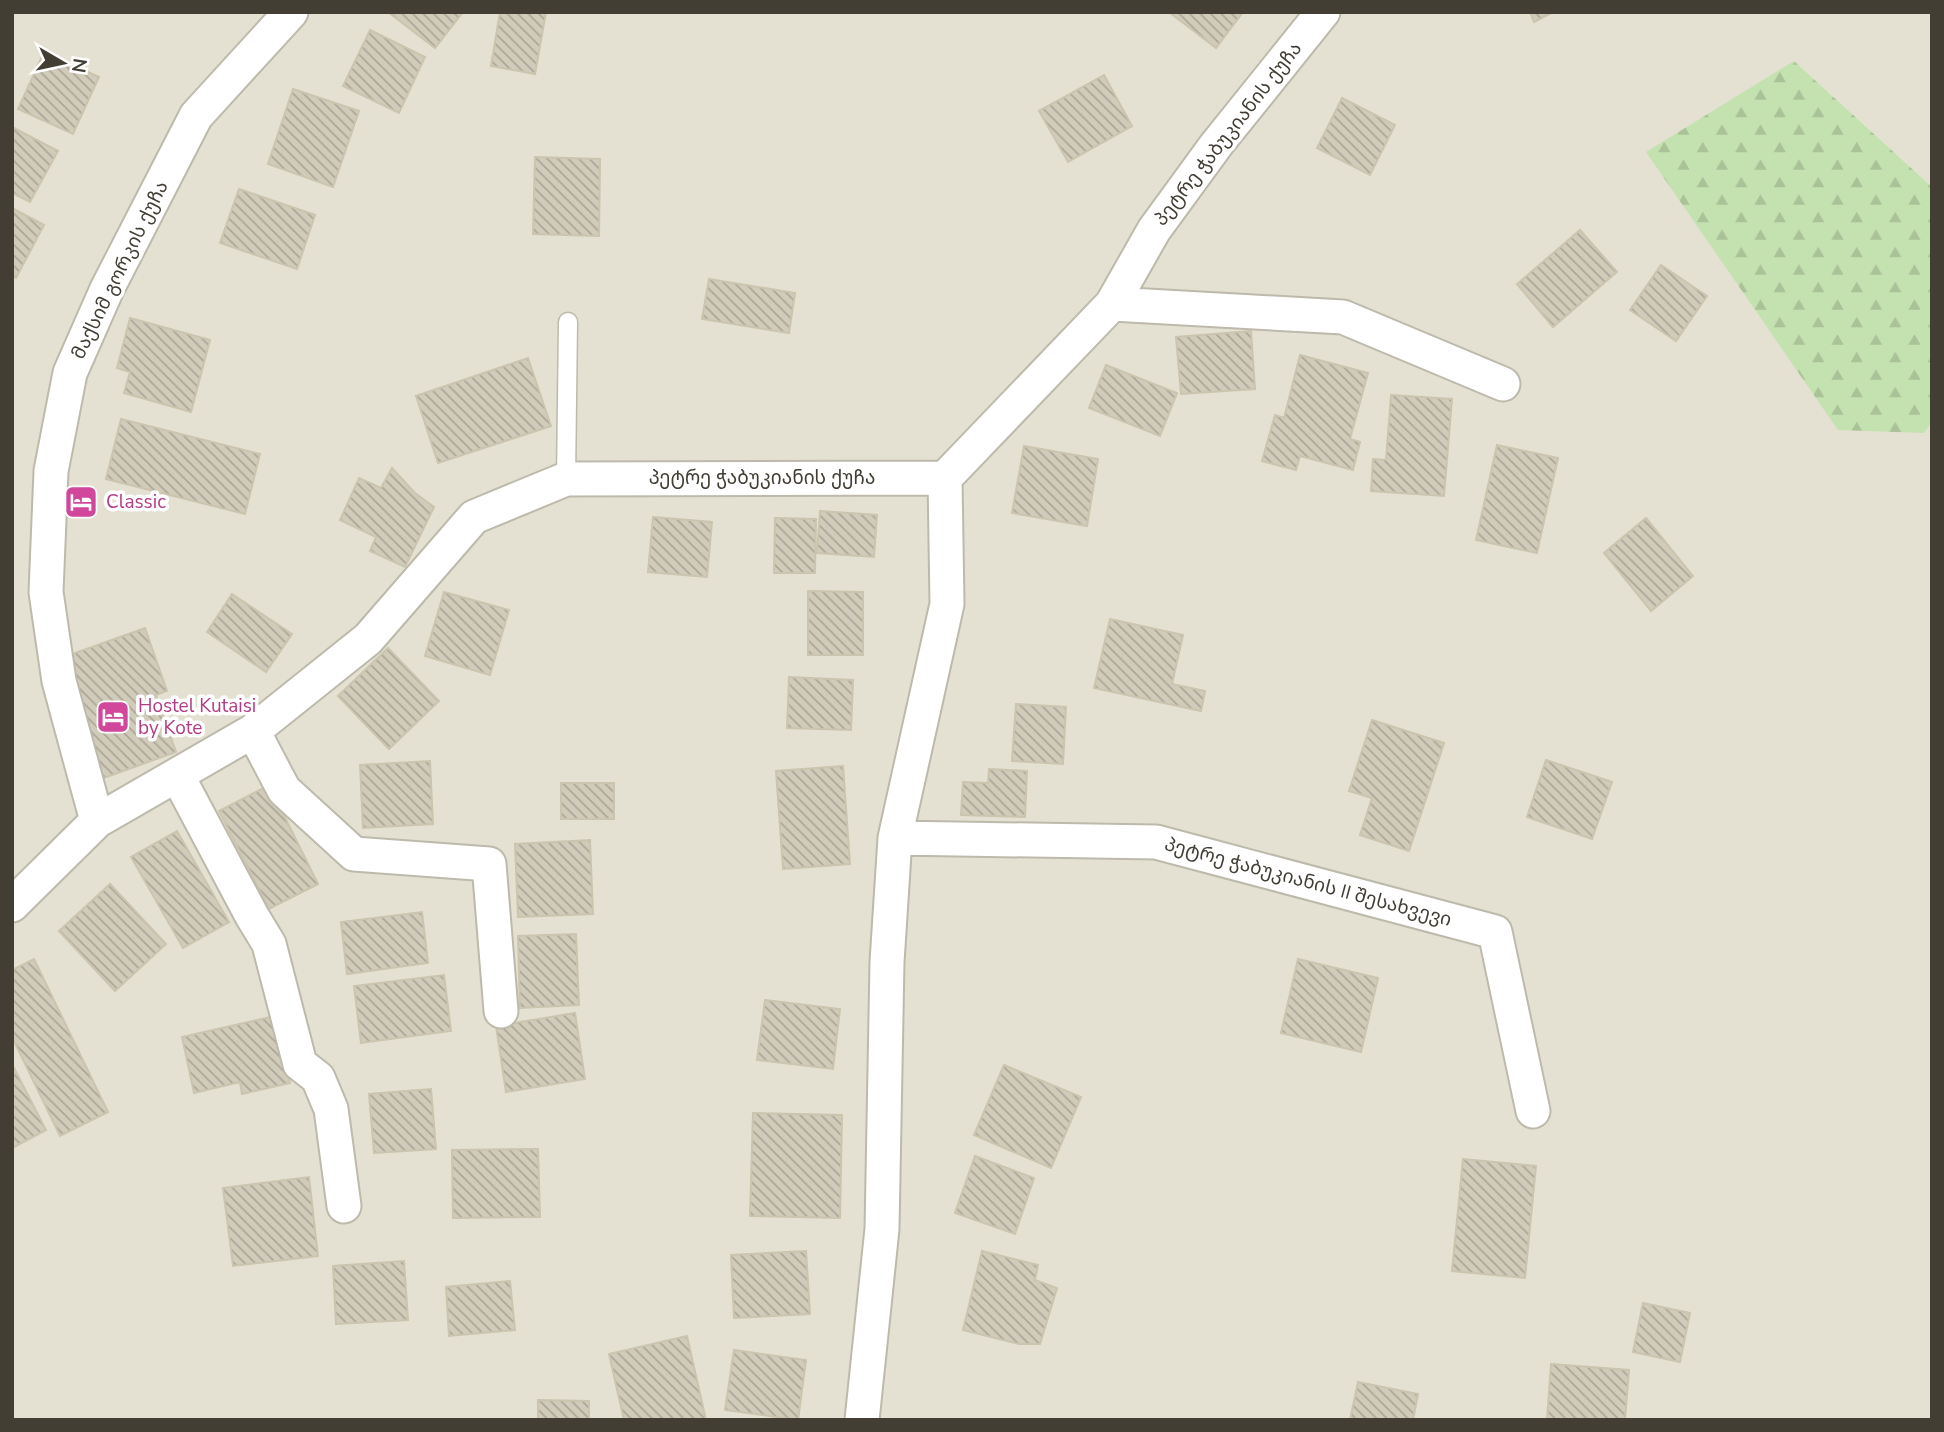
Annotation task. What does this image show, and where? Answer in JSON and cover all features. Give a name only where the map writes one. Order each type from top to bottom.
[{"type":"street","name":"მაქსიმ გორკის ქუჩა","points":[[97,821],[59,681],[46,592],[51,471],[70,373],[107,289],[196,116],[291,12]]},
{"type":"street","name":"პეტრე ჭაბუკიანის ქუჩა","points":[[97,821],[253,731],[368,639],[474,517],[566,479],[945,478],[1112,304],[1154,230],[1216,145],[1323,12]]},
{"type":"street","points":[[1112,304],[1343,317],[1503,384]]},
{"type":"street","points":[[862,1420],[882,1229],[887,962],[895,838],[947,604],[945,478]]},
{"type":"street","points":[[253,731],[284,790],[354,855],[489,864],[502,1011]]},
{"type":"street","points":[[177,775],[251,916],[269,944],[300,1064],[318,1078],[331,1109],[345,1206]]},
{"type":"street","points":[[12,905],[97,821]]},
{"type":"street","name":"პეტრე ჭაბუკიანის II შესახვევი","points":[[895,838],[1156,842],[1495,932],[1533,1111]]},
{"type":"lane","points":[[566,479],[568,322]]},
{"type":"shaded area","points":[[12,12],[1932,12],[1932,187],[1794,61],[1924,433],[1932,422],[1932,1420],[12,1420]]},
{"type":"green space","points":[[1794,61],[1932,187],[1932,422],[1924,433],[1838,430],[1646,152]]},
{"type":"building","points":[[388,12],[463,12],[435,48]]},
{"type":"building","points":[[500,12],[546,12],[535,74],[491,66]]},
{"type":"building","points":[[1169,12],[1243,12],[1216,48]]},
{"type":"building","points":[[1530,12],[1553,12],[1534,22]]},
{"type":"building","points":[[370,30],[425,57],[399,113],[343,86]]},
{"type":"building","points":[[44,52],[99,77],[73,134],[18,109]]},
{"type":"building","points":[[1104,75],[1132,126],[1068,162],[1039,111]]},
{"type":"building","points":[[293,89],[359,111],[333,187],[268,164]]},
{"type":"building","points":[[1342,98],[1395,125],[1370,175],[1317,148]]},
{"type":"building","points":[[12,127],[58,151],[30,202],[12,193]]},
{"type":"building","points":[[535,157],[600,159],[599,236],[533,234]]},
{"type":"building","points":[[239,189],[315,215],[297,269],[220,243]]},
{"type":"building","points":[[12,208],[44,225],[16,278],[12,276]]},
{"type":"building","points":[[1580,230],[1617,272],[1553,327],[1517,284]]},
{"type":"building","points":[[1661,265],[1707,296],[1676,341],[1630,310]]},
{"type":"building","points":[[709,279],[795,293],[789,333],[702,319]]},
{"type":"building","points":[[130,318],[210,340],[191,412],[124,393],[130,372],[117,368]]},
{"type":"building","points":[[1251,331],[1255,389],[1181,394],[1176,337]]},
{"type":"building","points":[[1300,355],[1368,373],[1350,439],[1360,442],[1353,470],[1300,456],[1296,470],[1262,461],[1275,415],[1284,418]]},
{"type":"building","points":[[528,358],[551,426],[438,463],[416,396]]},
{"type":"building","points":[[1106,365],[1177,393],[1160,436],[1089,408]]},
{"type":"building","points":[[1391,395],[1452,399],[1444,496],[1371,491],[1373,459],[1386,460]]},
{"type":"building","points":[[121,419],[260,454],[245,514],[106,479]]},
{"type":"building","points":[[1497,445],[1558,458],[1537,553],[1476,540]]},
{"type":"building","points":[[1024,446],[1098,459],[1087,526],[1012,513]]},
{"type":"building","points":[[392,468],[415,493],[434,507],[405,567],[370,551],[376,537],[340,520],[359,478],[381,488]]},
{"type":"building","points":[[820,511],[877,515],[874,557],[817,553]]},
{"type":"building","points":[[653,517],[712,522],[707,577],[648,572]]},
{"type":"building","points":[[775,518],[816,519],[815,573],[774,573]]},
{"type":"building","points":[[1646,518],[1693,576],[1651,611],[1604,553]]},
{"type":"building","points":[[808,591],[863,592],[863,655],[808,655]]},
{"type":"building","points":[[444,592],[509,610],[490,675],[425,656]]},
{"type":"building","points":[[232,594],[292,634],[266,672],[207,632]]},
{"type":"building","points":[[1110,619],[1183,635],[1172,684],[1205,691],[1201,711],[1094,688]]},
{"type":"building","points":[[145,628],[167,691],[156,695],[176,752],[101,779],[58,659]]},
{"type":"building","points":[[388,648],[439,701],[389,749],[338,696]]},
{"type":"building","points":[[789,677],[853,680],[851,730],[787,728]]},
{"type":"building","points":[[1016,704],[1066,707],[1063,764],[1012,761]]},
{"type":"building","points":[[1372,720],[1444,743],[1409,851],[1360,835],[1372,798],[1349,791]]},
{"type":"building","points":[[1546,760],[1612,782],[1592,839],[1527,817]]},
{"type":"building","points":[[430,761],[433,824],[363,828],[360,765]]},
{"type":"building","points":[[843,766],[850,864],[783,869],[776,771]]},
{"type":"building","points":[[989,769],[1027,771],[1025,817],[961,815],[963,782],[988,783]]},
{"type":"building","points":[[561,783],[614,783],[614,819],[561,819]]},
{"type":"building","points":[[269,785],[318,884],[269,909],[219,811]]},
{"type":"building","points":[[177,831],[229,922],[183,948],[131,857]]},
{"type":"building","points":[[590,840],[593,914],[518,917],[515,844]]},
{"type":"building","points":[[110,884],[166,944],[115,991],[59,931]]},
{"type":"building","points":[[422,912],[428,963],[347,974],[341,922]]},
{"type":"building","points":[[576,934],[579,1005],[520,1008],[518,936]]},
{"type":"building","points":[[34,959],[108,1112],[60,1136],[12,1037],[12,970]]},
{"type":"building","points":[[1298,959],[1378,978],[1361,1052],[1281,1033]]},
{"type":"building","points":[[444,975],[451,1031],[361,1043],[354,986]]},
{"type":"building","points":[[765,1000],[840,1009],[833,1069],[757,1060]]},
{"type":"building","points":[[575,1013],[585,1079],[506,1092],[496,1026]]},
{"type":"building","points":[[275,1016],[290,1083],[242,1094],[240,1082],[194,1093],[182,1037]]},
{"type":"building","points":[[12,1064],[46,1130],[12,1148]]},
{"type":"building","points":[[1004,1065],[1081,1097],[1051,1168],[974,1135]]},
{"type":"building","points":[[431,1089],[436,1149],[374,1153],[369,1094]]},
{"type":"building","points":[[753,1113],[842,1115],[840,1218],[750,1216]]},
{"type":"building","points":[[538,1149],[540,1217],[453,1218],[452,1150]]},
{"type":"building","points":[[975,1156],[1034,1178],[1015,1234],[955,1213]]},
{"type":"building","points":[[1463,1159],[1536,1166],[1525,1278],[1452,1271]]},
{"type":"building","points":[[309,1177],[318,1256],[233,1266],[223,1188]]},
{"type":"building","points":[[806,1251],[810,1314],[734,1318],[731,1255]]},
{"type":"building","points":[[982,1251],[1038,1265],[1035,1280],[1057,1288],[1040,1344],[1019,1344],[963,1330]]},
{"type":"building","points":[[404,1261],[408,1320],[336,1324],[333,1266]]},
{"type":"building","points":[[510,1281],[515,1330],[449,1336],[446,1287]]},
{"type":"building","points":[[1643,1303],[1690,1313],[1680,1362],[1633,1352]]},
{"type":"building","points":[[687,1336],[706,1420],[624,1420],[609,1354]]},
{"type":"building","points":[[734,1350],[806,1360],[798,1420],[725,1410]]},
{"type":"building","points":[[1551,1364],[1629,1370],[1625,1420],[1547,1420]]},
{"type":"building","points":[[1358,1382],[1418,1394],[1413,1420],[1350,1420]]},
{"type":"building","points":[[538,1400],[589,1401],[589,1420],[538,1420]]},
{"type":"place","name":"Classic","points":[[81,502]]},
{"type":"place","name":"Hostel Kutaisi by Kote","points":[[113,717]]}]
